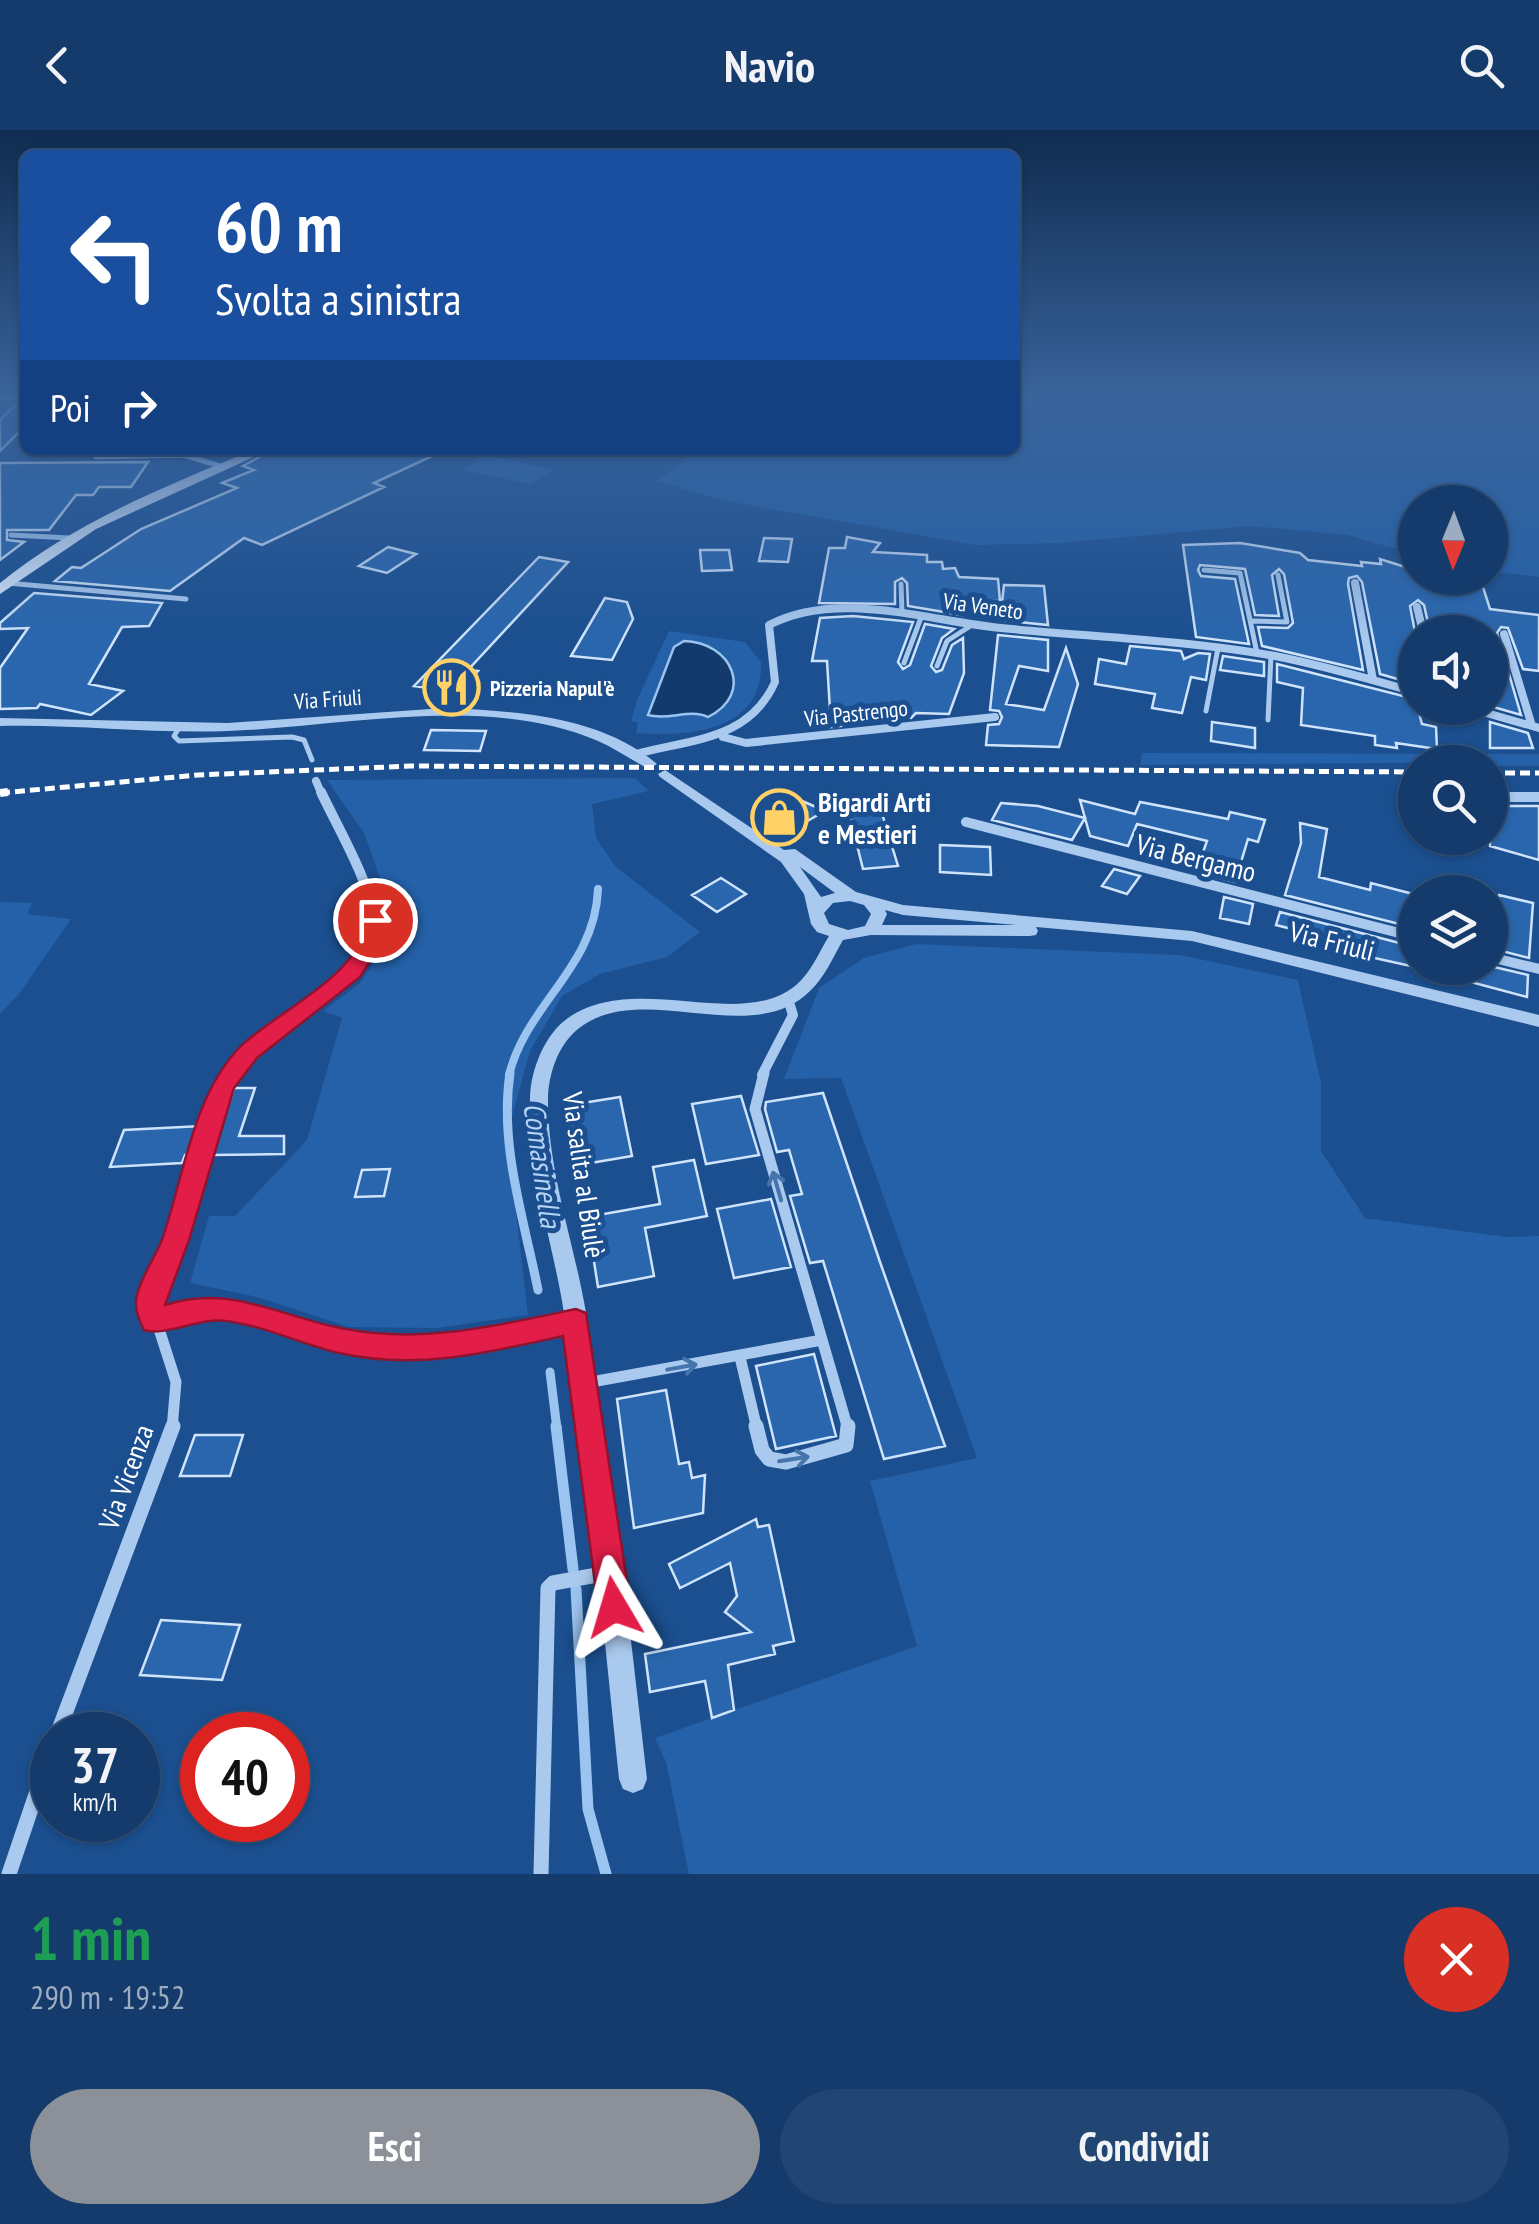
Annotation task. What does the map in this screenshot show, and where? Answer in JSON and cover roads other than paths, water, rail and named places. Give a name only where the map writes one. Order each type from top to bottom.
[{"type":"main road","points":[[4,587],[70,538],[120,511],[200,476]]},
{"type":"street","points":[[1355,582],[1373,680]]},
{"type":"street","points":[[1417,607],[1419,615]]},
{"type":"street","name":"Via Veneto","points":[[723,737],[747,720],[774,685],[776,664],[766,634],[773,620],[802,613],[902,612],[972,625],[1218,648],[1271,656],[1398,687]]},
{"type":"street","points":[[1508,646],[1536,727]]},
{"type":"street","name":"Via Friuli","points":[[0,722],[179,728],[498,714],[585,730],[615,740],[650,764]]},
{"type":"street","name":"Via Pastrengo","points":[[723,737],[746,742],[995,717]]},
{"type":"street","points":[[1508,719],[1536,727]]},
{"type":"street","points":[[636,754],[723,737]]},
{"type":"street","points":[[665,774],[764,841],[802,877],[818,909],[820,924],[838,935],[855,936],[871,930],[879,914],[870,902],[850,896],[794,854],[764,841]]},
{"type":"street","name":"Via Vicenza","points":[[66,1712],[176,1422],[176,1382],[150,1301],[176,1240],[223,1086],[249,1052],[352,972],[375,937],[375,920],[351,855],[316,781]]},
{"type":"street","points":[[1508,797],[1539,797]]},
{"type":"street","name":"Via Bergamo","points":[[966,822],[1398,934]]},
{"type":"street","points":[[818,909],[828,899],[850,896]]},
{"type":"street","name":"Via Friuli","points":[[870,902],[904,910],[1110,928],[1238,946],[1539,1022]]},
{"type":"street","name":"Via Friuli","points":[[871,930],[1110,928]]},
{"type":"street","points":[[740,1357],[764,1454],[769,1459],[786,1462],[838,1450],[850,1438],[754,1103],[761,1077],[793,1016],[788,999],[802,990],[838,935]]},
{"type":"street","points":[[1508,962],[1539,970]]},
{"type":"street","name":"Via salita al Biulè","points":[[633,1779],[600,1574],[585,1383],[540,1112],[542,1075],[560,1038],[580,1017],[604,1006],[749,1007],[788,999]]},
{"type":"street","points":[[154,1321],[180,1312],[224,1308],[346,1342],[417,1348],[472,1343],[576,1322]]},
{"type":"street","points":[[585,1383],[822,1340]]},
{"type":"street","points":[[542,1874],[548,1591],[551,1584],[600,1574]]},
{"type":"street","points":[[9,1874],[30,1812]]},
{"type":"lane","points":[[11,535],[70,538]]},
{"type":"lane","points":[[1204,570],[1240,573],[1248,617],[1253,621],[1287,622],[1278,575]]},
{"type":"lane","points":[[901,584],[902,612]]},
{"type":"lane","points":[[4,587],[186,599]]},
{"type":"lane","points":[[904,663],[922,616]]},
{"type":"lane","points":[[1253,621],[1257,653]]},
{"type":"lane","points":[[938,666],[947,641],[972,625]]},
{"type":"lane","points":[[1206,711],[1218,648]]},
{"type":"lane","points":[[1268,720],[1271,656]]},
{"type":"lane","points":[[179,728],[174,736],[179,741],[292,737],[304,740],[312,760]]},
{"type":"waterway","name":"Comasinella","points":[[509,1075],[530,1027],[585,941],[598,889]]},
{"type":"waterway","name":"Comasinella","points":[[510,1073],[510,1155],[538,1290]]},
{"type":"waterway","name":"Comasinella","points":[[550,1372],[557,1429]]},
{"type":"waterway","name":"Comasinella","points":[[556,1426],[573,1569]]},
{"type":"waterway","name":"Comasinella","points":[[576,1589],[588,1809],[606,1874]]},
{"type":"railway","points":[[8,792],[0,793],[198,775],[411,766],[1398,772]]},
{"type":"railway","points":[[1508,773],[1539,773]]},
{"type":"place","name":"Pizzeria Napul'è","points":[[451,688]]},
{"type":"place","name":"Bigardi Arti e Mestieri","points":[[779,818]]}]
